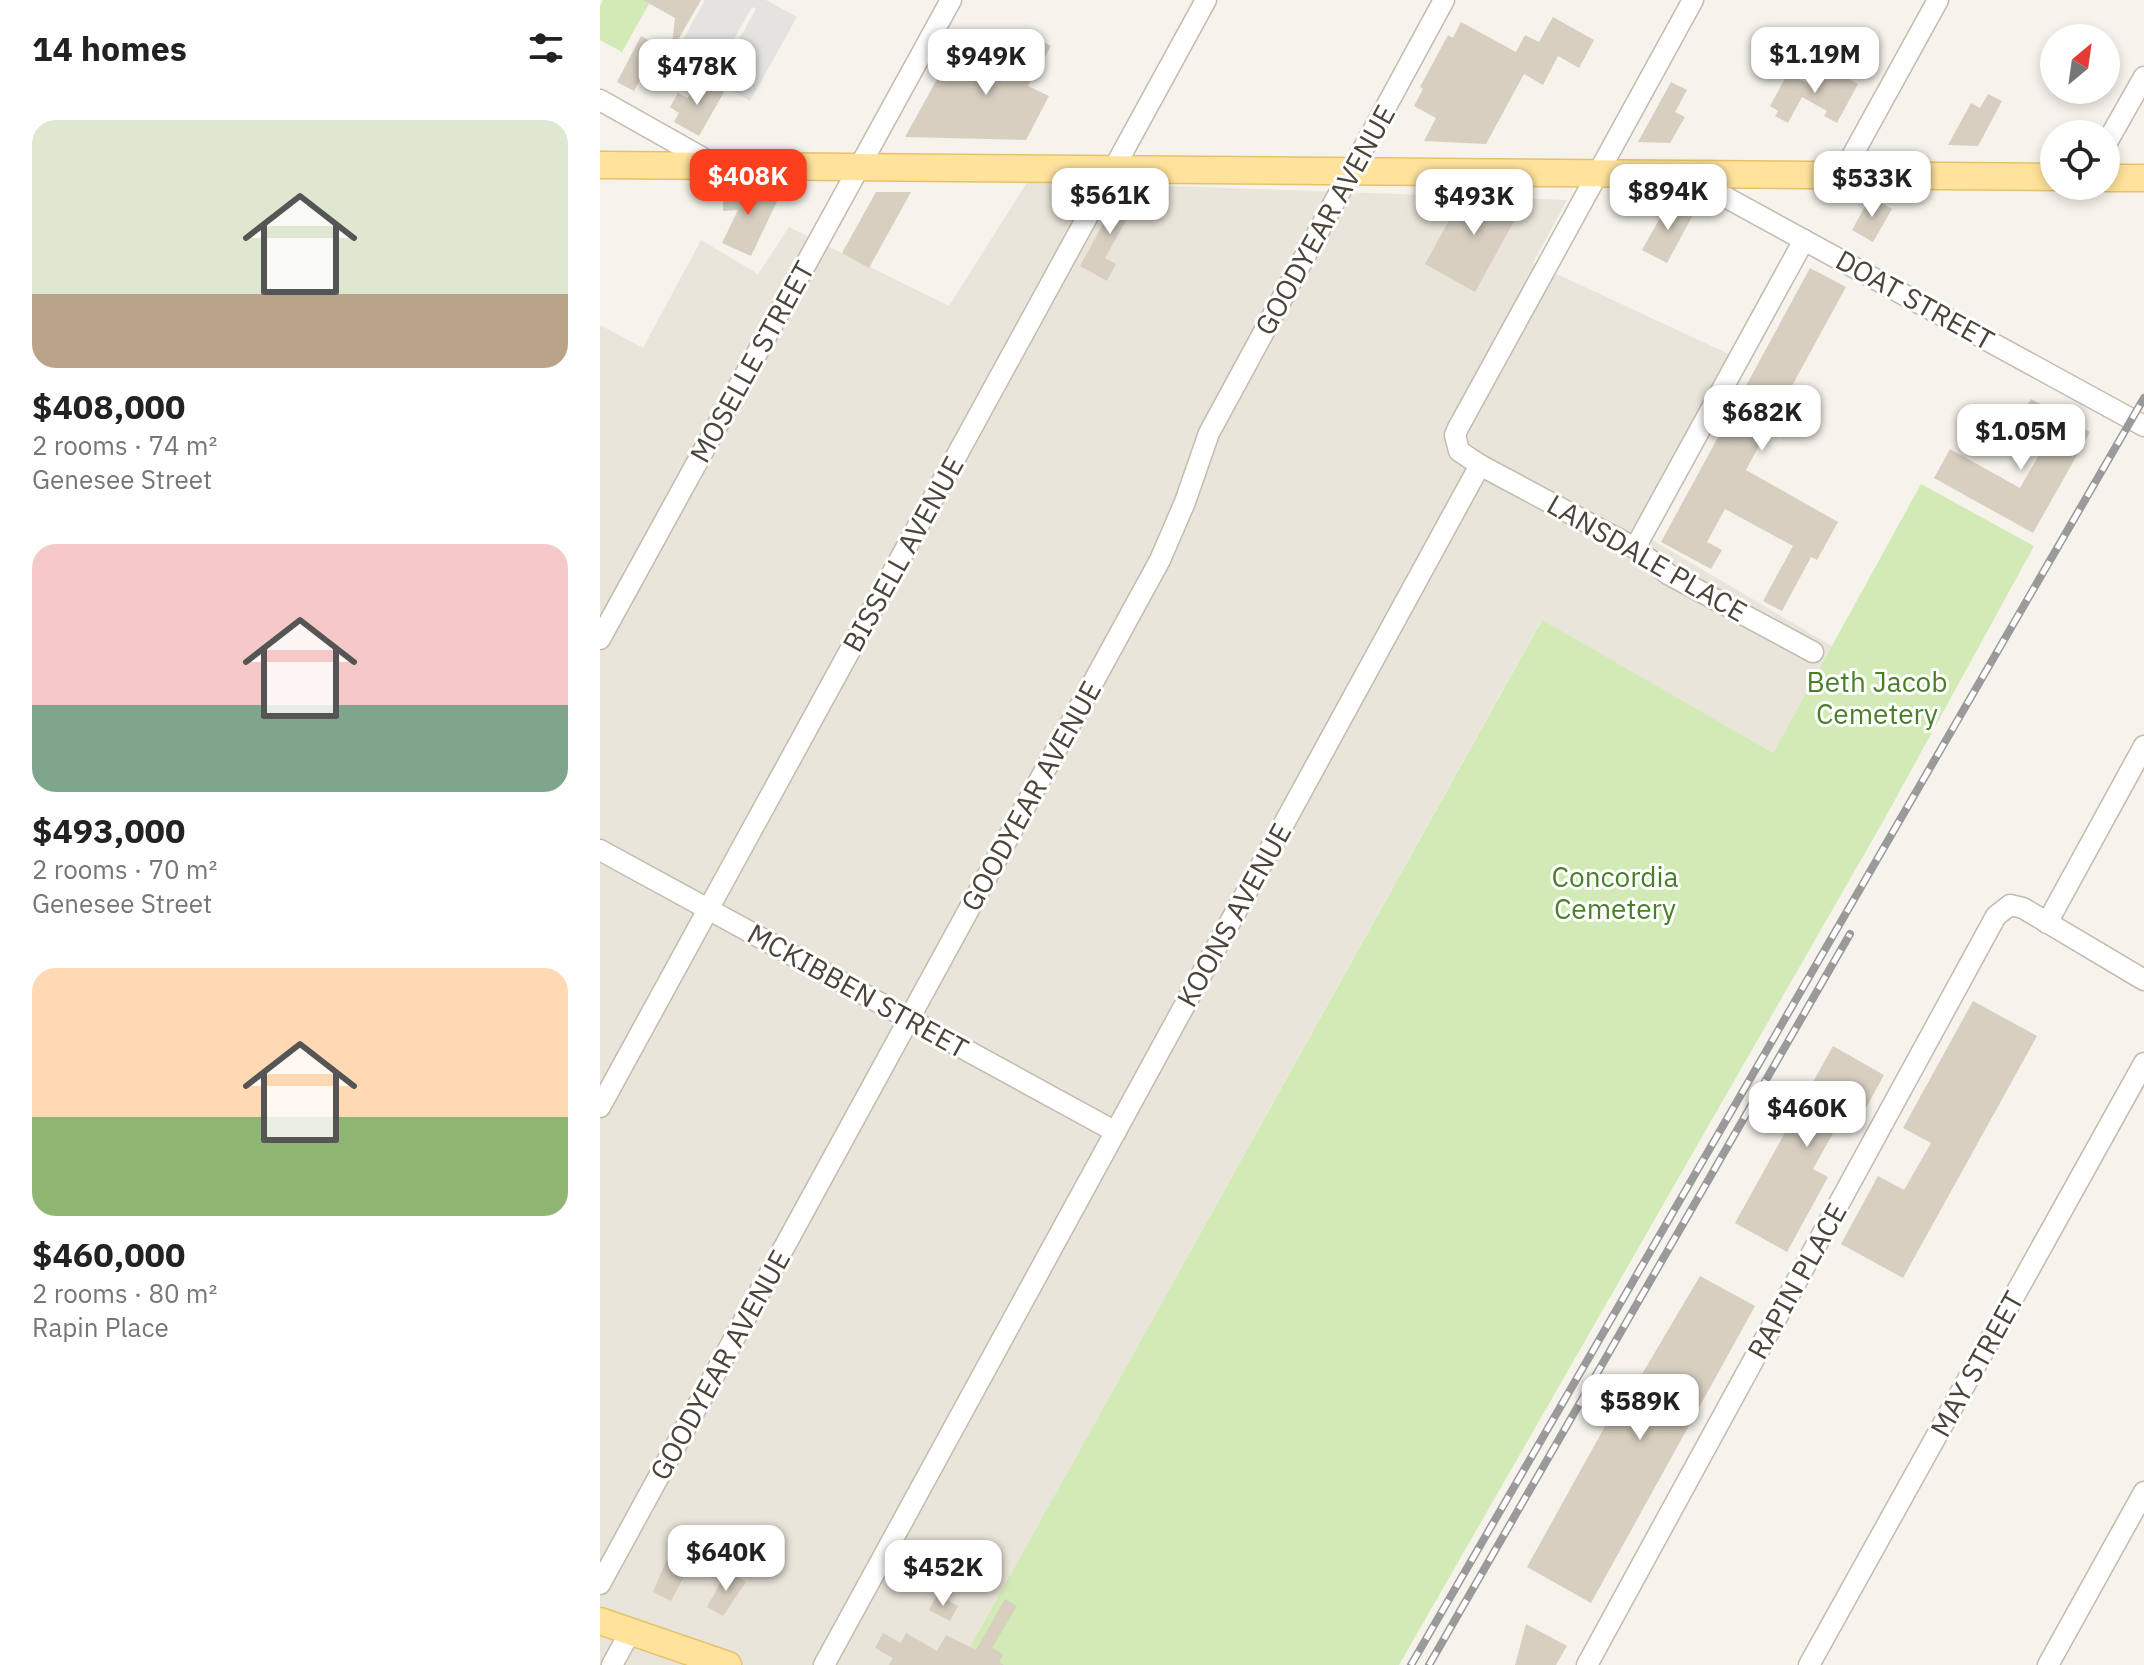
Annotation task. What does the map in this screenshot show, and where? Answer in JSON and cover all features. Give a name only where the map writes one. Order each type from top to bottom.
[{"type":"main road","points":[[600,165],[2040,177]]},
{"type":"main road","points":[[2120,178],[2144,178]]},
{"type":"main road","points":[[600,1621],[728,1665]]},
{"type":"street","name":"MOSELLE STREET","points":[[600,639],[951,0]]},
{"type":"street","name":"BISSELL AVENUE","points":[[600,1107],[1206,0]]},
{"type":"street","name":"GOODYEAR AVENUE","points":[[600,1584],[1160,560],[1180,516],[1207,438],[1444,0]]},
{"type":"street","points":[[1480,465],[1459,451],[1455,435],[1458,428],[1693,0]]},
{"type":"street","points":[[1841,176],[1938,0]]},
{"type":"street","points":[[2120,120],[2144,77]]},
{"type":"street","points":[[600,100],[717,166]]},
{"type":"street","name":"DOAT STREET","points":[[1685,175],[2144,426]]},
{"type":"street","points":[[1635,548],[1804,240]]},
{"type":"street","name":"LANSDALE PLACE","points":[[1480,465],[1635,548],[1668,574],[1813,652]]},
{"type":"street","name":"KOONS AVENUE","points":[[824,1665],[1480,465]]},
{"type":"street","points":[[2144,746],[2047,923],[2144,980]]},
{"type":"street","name":"MCKIBBEN STREET","points":[[600,850],[1116,1132]]},
{"type":"street","name":"RAPIN PLACE","points":[[1587,1665],[1996,916],[2001,909],[2016,905],[2047,923]]},
{"type":"street","name":"MAY STREET","points":[[1809,1665],[2144,1063]]},
{"type":"street","points":[[2048,1665],[2144,1492]]},
{"type":"street","points":[[612,1665],[630,1632]]},
{"type":"shaded area","points":[[705,0],[766,0],[797,17],[750,101],[716,81],[756,9],[752,7],[712,78],[683,62],[689,51],[680,45]]},
{"type":"shaded area","points":[[1028,181],[1567,200],[1533,263],[1731,355],[1637,531],[1832,646],[1773,753],[1541,621],[960,1665],[600,1665],[600,325],[643,348],[701,240],[758,274],[789,227],[949,306]]},
{"type":"green space","points":[[603,0],[651,0],[622,52],[600,40],[600,6]]},
{"type":"green space","name":"Concordia Cemetery","points":[[1921,484],[2034,546],[1885,818],[1399,1665],[960,1665],[1542,620],[1773,753]]},
{"type":"building","points":[[643,0],[701,0],[671,52],[675,18]]},
{"type":"building","points":[[1553,17],[1594,40],[1579,68],[1558,56],[1543,85],[1524,74],[1486,144],[1424,141],[1436,118],[1414,106],[1423,89],[1420,87],[1448,35],[1453,38],[1461,22],[1516,52],[1525,35],[1539,42]]},
{"type":"building","points":[[1032,35],[1051,46],[1028,86],[1049,96],[1026,140],[905,137],[946,63],[968,76],[989,38],[1023,52]]},
{"type":"building","points":[[641,36],[659,46],[634,91],[617,82]]},
{"type":"building","points":[[1828,68],[1858,84],[1837,123],[1824,116],[1827,111],[1802,97],[1788,123],[1775,116],[1778,111],[1770,106],[1788,73],[1816,88]]},
{"type":"building","points":[[698,78],[724,92],[699,136],[674,122],[679,113],[670,107],[678,93],[688,98]]},
{"type":"building","points":[[1671,82],[1687,90],[1675,112],[1685,117],[1670,143],[1638,142]]},
{"type":"building","points":[[1988,94],[2002,101],[1978,146],[1948,145],[1971,103],[1980,108]]},
{"type":"building","points":[[723,191],[782,191],[751,256],[722,243],[738,210],[723,211]]},
{"type":"building","points":[[1121,191],[1142,193],[1105,258],[1116,264],[1107,281],[1080,266]]},
{"type":"building","points":[[876,192],[911,192],[869,268],[842,253]]},
{"type":"building","points":[[1463,195],[1528,196],[1475,292],[1425,264]]},
{"type":"building","points":[[1870,197],[1892,209],[1873,242],[1852,230]]},
{"type":"building","points":[[1670,200],[1694,213],[1667,263],[1642,250]]},
{"type":"building","points":[[1810,268],[1846,287],[1777,413],[1793,421],[1784,438],[1768,429],[1746,470],[1838,522],[1817,560],[1811,557],[1782,611],[1763,601],[1793,546],[1725,509],[1707,542],[1722,550],[1711,569],[1661,542]]},
{"type":"building","points":[[2031,399],[2090,432],[2033,533],[1934,478],[1950,449],[2020,488],[2051,434],[2020,417]]},
{"type":"building","points":[[1973,1001],[2037,1036],[1903,1278],[1841,1244],[1878,1176],[1904,1190],[1931,1143],[1903,1128]]},
{"type":"building","points":[[1833,1046],[1884,1075],[1856,1126],[1842,1117],[1813,1169],[1828,1177],[1787,1252],[1735,1223]]},
{"type":"building","points":[[1700,1276],[1755,1306],[1591,1603],[1527,1567],[1629,1383],[1635,1386]]},
{"type":"building","points":[[682,1544],[697,1552],[671,1601],[653,1592],[667,1559]]},
{"type":"building","points":[[727,1571],[746,1582],[723,1616],[707,1607]]},
{"type":"building","points":[[937,1594],[958,1606],[950,1621],[929,1610]]},
{"type":"building","points":[[1005,1599],[1017,1606],[992,1648],[1003,1654],[999,1662],[1004,1665],[889,1665],[893,1658],[875,1648],[883,1633],[901,1643],[906,1633],[937,1651],[946,1635],[976,1650]]},
{"type":"building","points":[[1526,1624],[1567,1646],[1556,1665],[1515,1665]]},
{"type":"railway","points":[[1411,1665],[2144,398]]},
{"type":"railway","points":[[1429,1665],[1850,934]]},
{"type":"park label","name":"Beth Jacob Cemetery","points":[[1877,698]]}]
